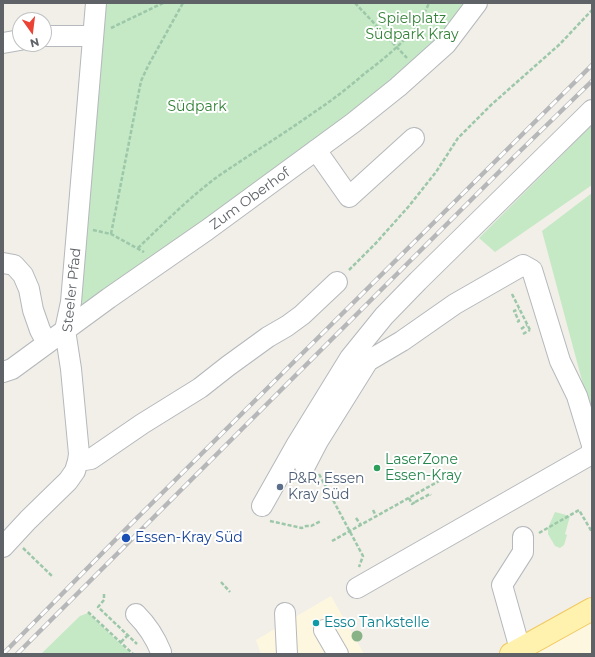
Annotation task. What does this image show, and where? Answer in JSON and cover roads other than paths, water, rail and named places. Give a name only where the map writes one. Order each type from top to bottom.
[{"type":"main road","points":[[515,651],[592,609]]},
{"type":"street","name":"Steeler Pfad","points":[[7,542],[68,480],[75,471],[78,462],[79,454],[71,369],[65,330],[72,302],[96,3]]},
{"type":"street","name":"Zum Oberhof","points":[[3,372],[12,369],[160,262],[207,230],[353,123],[398,87],[446,44],[477,3]]},
{"type":"street","points":[[52,36],[93,36]]},
{"type":"street","points":[[267,514],[297,444],[350,358],[384,316],[424,275],[592,110]]},
{"type":"street","points":[[316,150],[349,197],[414,138]]},
{"type":"street","points":[[3,263],[14,265],[23,275],[29,289],[33,310],[40,330],[47,343]]},
{"type":"street","points":[[310,467],[318,441],[368,361],[402,341],[455,304],[523,265],[532,270],[560,361],[577,396],[592,447],[591,452],[588,456],[357,588]]},
{"type":"street","points":[[78,462],[91,459],[142,424],[200,388],[268,337],[302,315],[337,282]]},
{"type":"street","points":[[515,651],[502,585],[523,552],[523,539]]},
{"type":"street","points":[[285,613],[287,654]]},
{"type":"street","points":[[136,614],[144,622],[157,642],[156,652]]},
{"type":"street","points":[[324,630],[338,654]]},
{"type":"railway","points":[[3,654],[124,531],[592,65]]},
{"type":"railway","points":[[17,654],[513,158],[592,81]]},
{"type":"place","name":"LaserZone Essen-Kray","points":[[377,468]]},
{"type":"place","name":"P&R, Essen Kray Süd","points":[[280,487]]},
{"type":"place","name":"Essen-Kray Süd","points":[[126,538]]},
{"type":"place","name":"Esso Tankstelle","points":[[316,623]]},
{"type":"park label","name":"Spielplatz Südpark Kray","points":[[412,28]]},
{"type":"park label","name":"Südpark","points":[[197,107]]}]
